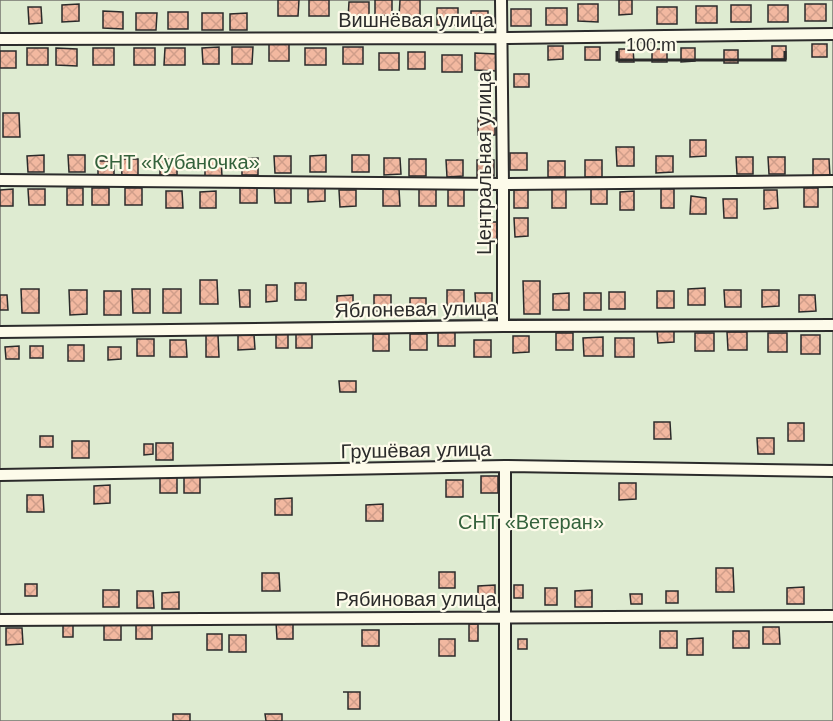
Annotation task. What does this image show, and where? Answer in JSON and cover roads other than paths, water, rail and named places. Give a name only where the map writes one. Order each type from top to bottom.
[{"type":"street","name":"Центральная улица","points":[[501,0],[503,326]]},
{"type":"street","name":"Вишнёвая улица","points":[[0,39],[501,38],[833,33]]},
{"type":"street","points":[[0,180],[503,184],[833,181]]},
{"type":"street","name":"Яблоневая улица","points":[[0,332],[833,325]]},
{"type":"street","points":[[505,466],[505,721]]},
{"type":"street","name":"Грушёвая улица","points":[[0,475],[505,466],[833,471]]},
{"type":"street","name":"Рябиновая улица","points":[[0,620],[833,616]]},
{"type":"park label","name":"СНТ «Кубаночка»","points":[[177,162]]},
{"type":"park label","name":"СНТ «Ветеран»","points":[[531,522]]}]
